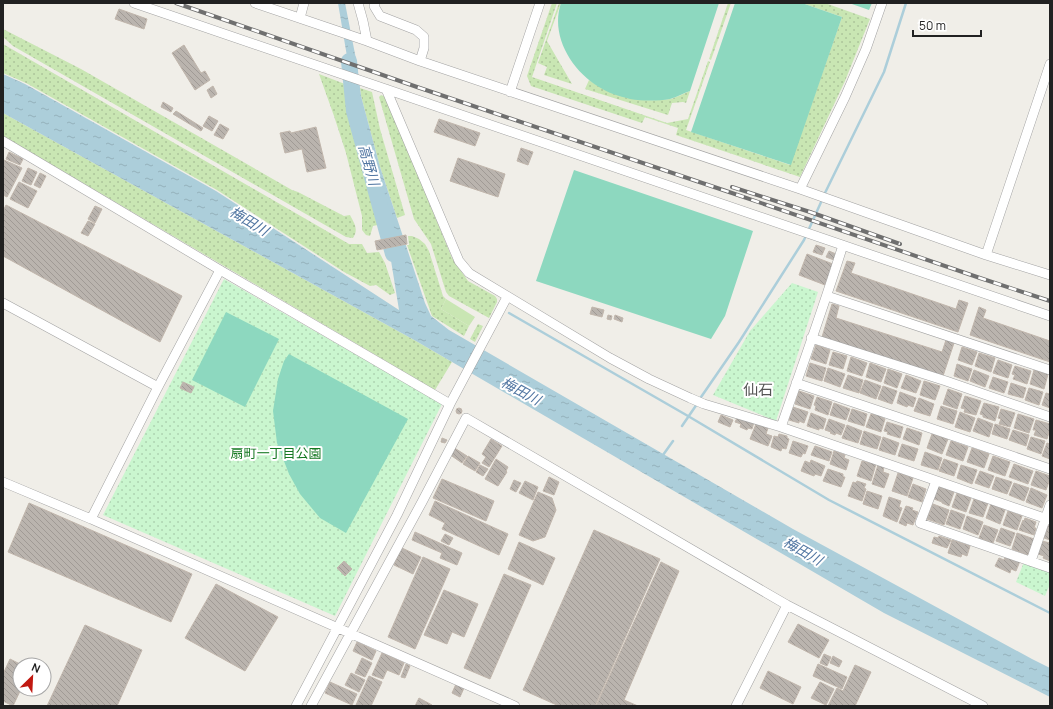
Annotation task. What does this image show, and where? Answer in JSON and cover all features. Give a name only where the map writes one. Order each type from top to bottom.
[{"type":"street","points":[[134,3],[1050,316]]},
{"type":"street","points":[[255,3],[510,92],[800,189],[1050,275]]},
{"type":"street","points":[[300,18],[304,3]]},
{"type":"street","points":[[358,3],[367,41]]},
{"type":"street","points":[[375,3],[374,6],[380,16],[416,30],[424,37],[424,48],[420,61]]},
{"type":"street","points":[[510,92],[540,3]]},
{"type":"street","points":[[800,189],[866,49],[882,3]]},
{"type":"street","points":[[986,254],[1050,64]]},
{"type":"street","points":[[386,90],[459,261],[469,272],[507,297],[610,358],[649,379],[704,404],[780,428],[1048,519]]},
{"type":"street","points":[[3,141],[450,404]]},
{"type":"street","points":[[780,428],[827,296],[843,245]]},
{"type":"street","points":[[91,519],[158,387],[220,270]]},
{"type":"street","points":[[827,296],[1050,370]]},
{"type":"street","points":[[296,706],[407,495],[450,404],[507,297]]},
{"type":"street","points":[[3,303],[158,387]]},
{"type":"street","points":[[811,338],[1050,417]]},
{"type":"street","points":[[796,383],[1050,469]]},
{"type":"street","points":[[311,706],[466,418],[787,605],[984,706]]},
{"type":"street","points":[[936,481],[920,523],[1050,568]]},
{"type":"street","points":[[3,482],[91,519],[515,706]]},
{"type":"street","points":[[407,495],[422,502]]},
{"type":"street","points":[[1031,561],[1048,519],[1050,505]]},
{"type":"street","points":[[736,706],[787,605]]},
{"type":"green space","points":[[552,3],[557,3],[532,77],[667,123],[688,119],[708,61],[710,62],[686,130],[790,165],[842,17],[802,3],[825,3],[870,19],[845,81],[800,177],[676,135],[678,128],[645,117],[642,123],[531,86],[527,76]]},
{"type":"green space","points":[[559,3],[561,3],[547,41],[572,84],[544,75],[547,67],[538,63]]},
{"type":"green space","points":[[561,3],[719,3],[690,91],[670,99],[640,100],[630,99],[610,93],[589,80],[580,71],[565,51],[561,39],[558,27],[558,15]]},
{"type":"green space","points":[[728,3],[731,3],[711,60],[709,59]]},
{"type":"green space","points":[[735,3],[802,3],[842,17],[791,165],[691,132]]},
{"type":"green space","points":[[849,3],[872,3],[869,10]]},
{"type":"green space","points":[[3,29],[81,69],[292,190],[344,216],[350,215],[356,229],[355,235],[353,238],[346,237],[13,46],[3,37]]},
{"type":"green space","points":[[3,44],[349,244],[362,244],[367,253],[379,252],[385,263],[395,293],[390,295],[376,285],[370,286],[344,272],[217,190],[26,83],[3,73]]},
{"type":"green space","points":[[319,74],[350,86],[352,110],[382,224],[373,226],[370,236],[366,235],[362,230],[362,216],[346,153]]},
{"type":"green space","points":[[589,80],[617,95],[638,99],[670,99],[690,91],[686,103],[672,103],[668,115],[585,89]]},
{"type":"green space","points":[[360,88],[372,92],[380,129],[405,215],[397,218],[380,167]]},
{"type":"green space","points":[[381,95],[386,97],[452,258],[468,281],[495,296],[497,299],[489,318],[449,296],[446,292],[431,244],[414,219],[379,97]]},
{"type":"green space","points":[[3,113],[452,362],[435,390],[3,136]]},
{"type":"green space","points":[[574,170],[753,231],[725,316],[711,339],[536,281]]},
{"type":"green space","points":[[408,236],[419,239],[425,244],[429,251],[443,296],[446,299],[441,309],[469,326],[464,336],[432,316],[407,245],[409,245]]},
{"type":"green space","name":"扇町一丁目公園","points":[[224,279],[442,404],[335,616],[103,515]]},
{"type":"green space","points":[[792,283],[818,292],[776,421],[713,395],[750,331]]},
{"type":"green space","points":[[446,299],[475,317],[469,326],[441,309]]},
{"type":"green space","points":[[226,312],[279,339],[245,407],[192,380]]},
{"type":"green space","points":[[478,324],[483,326],[475,342],[470,339]]},
{"type":"green space","points":[[289,354],[408,419],[346,533],[320,518],[300,494],[289,474],[277,443],[273,411],[278,379],[284,361]]},
{"type":"green space","points":[[1024,562],[1050,572],[1050,584],[1045,596],[1016,582]]},
{"type":"water","name":"梅田川","points":[[338,3],[345,3],[356,59],[361,96],[380,167],[425,303],[431,316],[449,330],[793,529],[1050,668],[1050,697],[884,613],[416,341],[3,113],[3,74],[25,84],[216,191],[399,310],[382,205],[357,116]]},
{"type":"building","points":[[119,9],[147,19],[144,29],[115,19]]},
{"type":"building","points":[[184,45],[201,73],[205,71],[210,80],[195,90],[172,53]]},
{"type":"building","points":[[213,86],[217,94],[211,98],[207,90]]},
{"type":"building","points":[[163,102],[173,108],[171,112],[161,107]]},
{"type":"building","points":[[176,111],[203,128],[201,131],[173,114]]},
{"type":"building","points":[[209,116],[218,121],[212,131],[203,126]]},
{"type":"building","points":[[439,119],[480,133],[475,146],[434,132]]},
{"type":"building","points":[[220,124],[229,129],[223,139],[214,135]]},
{"type":"building","points":[[316,127],[326,168],[307,172],[302,149],[285,153],[280,133],[290,131],[291,133]]},
{"type":"building","points":[[521,148],[533,152],[528,165],[517,161]]},
{"type":"building","points":[[9,152],[23,159],[20,165],[6,159]]},
{"type":"building","points":[[458,158],[505,174],[498,197],[450,181]]},
{"type":"building","points":[[4,160],[22,168],[7,197],[3,195]]},
{"type":"building","points":[[28,168],[37,172],[31,185],[22,181]]},
{"type":"building","points":[[40,173],[46,176],[40,188],[34,185]]},
{"type":"building","points":[[19,182],[37,191],[28,208],[10,199]]},
{"type":"building","points":[[6,205],[182,296],[160,342],[3,256],[3,211]]},
{"type":"building","points":[[95,206],[102,209],[95,223],[88,219]]},
{"type":"building","points":[[88,221],[95,224],[88,236],[81,233]]},
{"type":"building","points":[[406,235],[407,244],[377,250],[375,241]]},
{"type":"building","points":[[816,245],[825,248],[822,255],[813,252]]},
{"type":"building","points":[[829,251],[836,254],[834,260],[826,257]]},
{"type":"building","points":[[807,254],[833,264],[825,285],[799,275]]},
{"type":"building","points":[[847,261],[855,263],[851,273],[956,309],[959,300],[968,303],[958,332],[836,291]]},
{"type":"building","points":[[832,304],[839,306],[836,318],[942,352],[946,340],[954,343],[943,376],[822,337]]},
{"type":"building","points":[[592,307],[604,310],[602,317],[590,314]]},
{"type":"building","points":[[979,307],[986,310],[983,318],[1050,341],[1050,362],[970,335]]},
{"type":"building","points":[[608,315],[612,316],[611,320],[607,319]]},
{"type":"building","points":[[615,315],[623,318],[622,322],[614,319]]},
{"type":"building","points":[[816,345],[830,350],[826,364],[811,359]]},
{"type":"building","points":[[962,347],[977,352],[972,365],[958,360]]},
{"type":"building","points":[[833,352],[847,356],[843,369],[829,365]]},
{"type":"building","points":[[979,353],[995,358],[991,372],[975,366]]},
{"type":"building","points":[[851,357],[867,363],[862,376],[847,371]]},
{"type":"building","points":[[998,360],[1012,365],[1008,378],[993,373]]},
{"type":"building","points":[[810,363],[826,368],[822,381],[806,376]]},
{"type":"building","points":[[870,363],[886,369],[881,382],[866,377]]},
{"type":"building","points":[[957,364],[972,369],[968,381],[954,376]]},
{"type":"building","points":[[1015,366],[1031,371],[1027,384],[1013,379],[1015,375],[1012,374]]},
{"type":"building","points":[[828,368],[845,374],[840,387],[824,381]]},
{"type":"building","points":[[888,369],[902,374],[897,388],[884,383]]},
{"type":"building","points":[[974,370],[989,376],[985,387],[970,381]]},
{"type":"building","points":[[1034,370],[1048,374],[1044,389],[1030,384]]},
{"type":"building","points":[[848,375],[863,380],[859,393],[843,388]]},
{"type":"building","points":[[906,375],[921,381],[916,393],[901,388]]},
{"type":"building","points":[[993,377],[1008,382],[1004,393],[989,388]]},
{"type":"building","points":[[865,380],[881,386],[876,399],[860,393]]},
{"type":"building","points":[[924,381],[940,386],[935,400],[920,395]]},
{"type":"building","points":[[183,382],[194,387],[191,393],[180,388]]},
{"type":"building","points":[[1011,383],[1026,388],[1023,398],[1008,394]]},
{"type":"building","points":[[883,386],[897,391],[892,404],[878,399]]},
{"type":"building","points":[[1029,388],[1043,392],[1039,405],[1025,400]]},
{"type":"building","points":[[948,389],[962,394],[957,409],[943,404]]},
{"type":"building","points":[[799,391],[814,396],[810,409],[795,404]]},
{"type":"building","points":[[900,392],[916,398],[913,407],[908,405],[907,407],[897,403]]},
{"type":"building","points":[[1046,393],[1050,394],[1050,408],[1042,405]]},
{"type":"building","points":[[965,396],[981,401],[976,415],[964,412],[965,409],[961,408]]},
{"type":"building","points":[[817,397],[832,402],[828,415],[815,410],[816,406],[814,405]]},
{"type":"building","points":[[919,398],[934,404],[930,416],[914,411]]},
{"type":"building","points":[[834,403],[850,409],[846,420],[830,415]]},
{"type":"building","points":[[984,403],[999,407],[995,421],[983,417],[983,415],[980,414]]},
{"type":"building","points":[[941,406],[957,411],[953,424],[937,419]]},
{"type":"building","points":[[793,407],[808,412],[804,423],[789,420]]},
{"type":"building","points":[[459,408],[462,411],[459,414],[456,411]]},
{"type":"building","points":[[852,409],[867,414],[864,426],[848,421]]},
{"type":"building","points":[[1001,409],[1015,413],[1010,427],[999,424],[1001,419],[998,418]]},
{"type":"building","points":[[960,412],[975,418],[970,432],[955,427]]},
{"type":"building","points":[[811,413],[826,419],[823,429],[819,428],[819,430],[807,426]]},
{"type":"building","points":[[876,413],[882,415],[881,417],[885,419],[881,432],[866,427],[871,414],[875,415]]},
{"type":"building","points":[[1018,414],[1034,419],[1029,433],[1014,428]]},
{"type":"building","points":[[721,415],[733,420],[730,427],[718,422]]},
{"type":"building","points":[[738,416],[754,422],[752,429],[748,428],[747,430],[740,427],[741,424],[735,422]]},
{"type":"building","points":[[978,418],[993,424],[989,437],[973,431]]},
{"type":"building","points":[[829,419],[845,425],[841,435],[836,433],[835,435],[825,430]]},
{"type":"building","points":[[1036,420],[1050,424],[1047,439],[1034,435],[1036,430],[1033,430]]},
{"type":"building","points":[[887,422],[903,427],[900,438],[887,434],[888,432],[884,431]]},
{"type":"building","points":[[756,424],[768,428],[766,434],[772,436],[768,446],[750,439]]},
{"type":"building","points":[[995,424],[1010,429],[1007,439],[992,434]]},
{"type":"building","points":[[847,425],[862,431],[858,443],[842,438]]},
{"type":"building","points":[[907,428],[922,433],[919,445],[903,439]]},
{"type":"building","points":[[1013,430],[1029,435],[1026,446],[1009,440]]},
{"type":"building","points":[[864,431],[881,437],[877,449],[860,444]]},
{"type":"building","points":[[779,434],[787,436],[789,439],[786,449],[782,448],[781,451],[771,447],[774,436],[778,437]]},
{"type":"building","points":[[932,434],[948,439],[942,454],[927,448]]},
{"type":"building","points":[[883,437],[899,443],[895,455],[879,450]]},
{"type":"building","points":[[1031,437],[1045,441],[1041,454],[1027,449]]},
{"type":"building","points":[[442,438],[447,440],[445,443],[441,442]]},
{"type":"building","points":[[491,439],[502,446],[489,467],[482,463],[486,457],[482,454]]},
{"type":"building","points":[[793,441],[808,446],[805,454],[803,453],[801,457],[789,453]]},
{"type":"building","points":[[951,441],[968,447],[963,461],[946,455]]},
{"type":"building","points":[[1047,443],[1050,444],[1050,459],[1042,456]]},
{"type":"building","points":[[902,444],[918,449],[914,461],[898,456]]},
{"type":"building","points":[[815,446],[832,452],[829,461],[811,455]]},
{"type":"building","points":[[453,447],[467,456],[462,463],[449,454]]},
{"type":"building","points":[[972,448],[989,454],[984,468],[967,462]]},
{"type":"building","points":[[834,451],[845,455],[844,458],[849,460],[846,470],[830,464]]},
{"type":"building","points":[[925,452],[942,458],[938,470],[921,465]]},
{"type":"building","points":[[468,456],[480,463],[475,471],[463,464]]},
{"type":"building","points":[[993,456],[1010,462],[1005,476],[988,470]]},
{"type":"building","points":[[496,459],[508,467],[507,472],[498,486],[485,479]]},
{"type":"building","points":[[944,459],[958,464],[954,476],[939,471]]},
{"type":"building","points":[[811,460],[825,466],[821,476],[815,474],[814,476],[801,471],[805,461],[810,463]]},
{"type":"building","points":[[862,461],[869,463],[870,461],[876,464],[871,481],[857,476]]},
{"type":"building","points":[[1014,464],[1033,471],[1028,484],[1009,477]]},
{"type":"building","points":[[480,465],[488,469],[483,476],[476,472]]},
{"type":"building","points":[[878,465],[884,467],[883,472],[889,474],[884,488],[872,484]]},
{"type":"building","points":[[961,465],[977,470],[972,484],[957,478]]},
{"type":"building","points":[[828,469],[843,474],[843,477],[845,477],[841,487],[823,481]]},
{"type":"building","points":[[980,471],[994,476],[989,488],[975,483]]},
{"type":"building","points":[[1036,471],[1050,476],[1046,490],[1031,485]]},
{"type":"building","points":[[898,473],[913,478],[907,496],[892,491]]},
{"type":"building","points":[[549,477],[559,482],[554,495],[543,491]]},
{"type":"building","points":[[996,477],[1012,482],[1007,494],[992,489]]},
{"type":"building","points":[[442,479],[494,501],[486,521],[433,498]]},
{"type":"building","points":[[514,480],[521,483],[516,492],[510,489]]},
{"type":"building","points":[[525,481],[538,487],[533,500],[519,493]]},
{"type":"building","points":[[857,481],[866,484],[862,501],[848,496],[853,482],[856,483]]},
{"type":"building","points":[[1014,483],[1029,488],[1024,501],[1009,495]]},
{"type":"building","points":[[913,484],[926,489],[922,502],[908,497]]},
{"type":"building","points":[[938,486],[954,492],[949,506],[934,499]]},
{"type":"building","points":[[1031,488],[1047,495],[1042,508],[1026,502]]},
{"type":"building","points":[[867,491],[882,496],[878,509],[863,504]]},
{"type":"building","points":[[538,492],[552,498],[556,510],[545,537],[533,541],[519,535]]},
{"type":"building","points":[[957,493],[971,498],[966,512],[952,507]]},
{"type":"building","points":[[889,497],[901,501],[899,507],[902,508],[897,522],[883,516]]},
{"type":"building","points":[[974,499],[988,503],[983,517],[969,513]]},
{"type":"building","points":[[435,501],[508,534],[499,555],[442,529],[445,523],[429,515]]},
{"type":"building","points":[[29,503],[192,574],[171,622],[8,552]]},
{"type":"building","points":[[933,504],[949,510],[944,525],[927,519]]},
{"type":"building","points":[[991,504],[1005,510],[1000,524],[986,518]]},
{"type":"building","points":[[906,506],[913,508],[912,510],[918,512],[913,525],[907,523],[906,526],[899,523]]},
{"type":"building","points":[[951,510],[965,515],[960,529],[946,524]]},
{"type":"building","points":[[1008,511],[1022,516],[1017,530],[1003,525]]},
{"type":"building","points":[[967,516],[983,522],[978,535],[963,529]]},
{"type":"building","points":[[1025,518],[1036,522],[1034,535],[1019,530]]},
{"type":"building","points":[[984,525],[998,530],[993,543],[979,538]]},
{"type":"building","points":[[1048,525],[1050,526],[1050,540],[1044,538]]},
{"type":"building","points":[[1001,528],[1015,533],[1010,546],[996,541]]},
{"type":"building","points":[[594,530],[660,559],[595,706],[559,706],[523,690]]},
{"type":"building","points":[[415,532],[462,553],[457,565],[440,558],[442,553],[412,540]]},
{"type":"building","points":[[1017,533],[1034,539],[1028,555],[1012,549]]},
{"type":"building","points":[[445,534],[453,538],[449,545],[441,541]]},
{"type":"building","points":[[939,536],[951,540],[947,548],[932,543],[934,537],[938,538]]},
{"type":"building","points":[[952,540],[970,546],[967,556],[962,554],[961,557],[948,553]]},
{"type":"building","points":[[1042,541],[1050,543],[1050,561],[1043,558],[1044,556],[1038,554]]},
{"type":"building","points":[[519,542],[555,558],[543,585],[508,569]]},
{"type":"building","points":[[402,548],[421,557],[413,574],[394,565]]},
{"type":"building","points":[[1006,555],[1020,561],[1016,571],[1011,569],[1010,573],[995,566],[999,558],[1004,560]]},
{"type":"building","points":[[423,557],[450,569],[415,649],[388,637]]},
{"type":"building","points":[[344,561],[352,569],[345,576],[337,568]]},
{"type":"building","points":[[661,562],[679,571],[624,700],[638,706],[596,706]]},
{"type":"building","points":[[504,574],[531,585],[490,679],[464,668]]},
{"type":"building","points":[[216,584],[278,617],[245,671],[185,638]]},
{"type":"building","points":[[444,590],[478,604],[464,637],[452,632],[447,644],[424,635]]},
{"type":"building","points":[[798,624],[829,640],[819,658],[788,642]]},
{"type":"building","points":[[85,625],[142,650],[117,706],[47,706]]},
{"type":"building","points":[[357,642],[376,651],[372,660],[353,651]]},
{"type":"building","points":[[382,653],[404,663],[399,675],[387,670],[383,679],[372,675]]},
{"type":"building","points":[[824,654],[831,657],[827,666],[820,663]]},
{"type":"building","points":[[833,656],[842,661],[839,667],[830,663]]},
{"type":"building","points":[[362,658],[372,663],[365,677],[355,673]]},
{"type":"building","points":[[10,659],[12,660],[12,697],[17,697],[13,706],[3,701],[3,674]]},
{"type":"building","points":[[406,664],[410,666],[405,678],[401,677]]},
{"type":"building","points":[[818,664],[847,677],[842,689],[813,676]]},
{"type":"building","points":[[855,665],[871,672],[855,706],[828,706],[837,688],[843,691]]},
{"type":"building","points":[[768,671],[801,687],[793,704],[760,688]]},
{"type":"building","points":[[351,673],[365,680],[359,692],[345,685]]},
{"type":"building","points":[[369,676],[382,682],[371,706],[356,705]]},
{"type":"building","points":[[330,682],[357,694],[352,705],[325,693]]},
{"type":"building","points":[[820,682],[834,689],[826,705],[811,698]]},
{"type":"building","points":[[456,684],[464,688],[460,697],[452,693]]},
{"type":"building","points":[[419,698],[432,705],[432,706],[415,706]]},
{"type":"waterway","points":[[824,195],[884,72],[906,3]]},
{"type":"waterway","name":"高野川","points":[[349,61],[354,111],[393,254]]},
{"type":"waterway","points":[[699,400],[739,342],[804,240],[822,200]]},
{"type":"waterway","points":[[509,313],[688,416],[829,500],[1050,613]]},
{"type":"waterway","points":[[682,426],[697,404]]},
{"type":"waterway","points":[[663,455],[673,441]]},
{"type":"railway","points":[[176,3],[417,87],[1050,301]]},
{"type":"railway","points":[[732,187],[810,212],[900,244]]},
{"type":"district","name":"仙石","points":[[758,390]]}]
